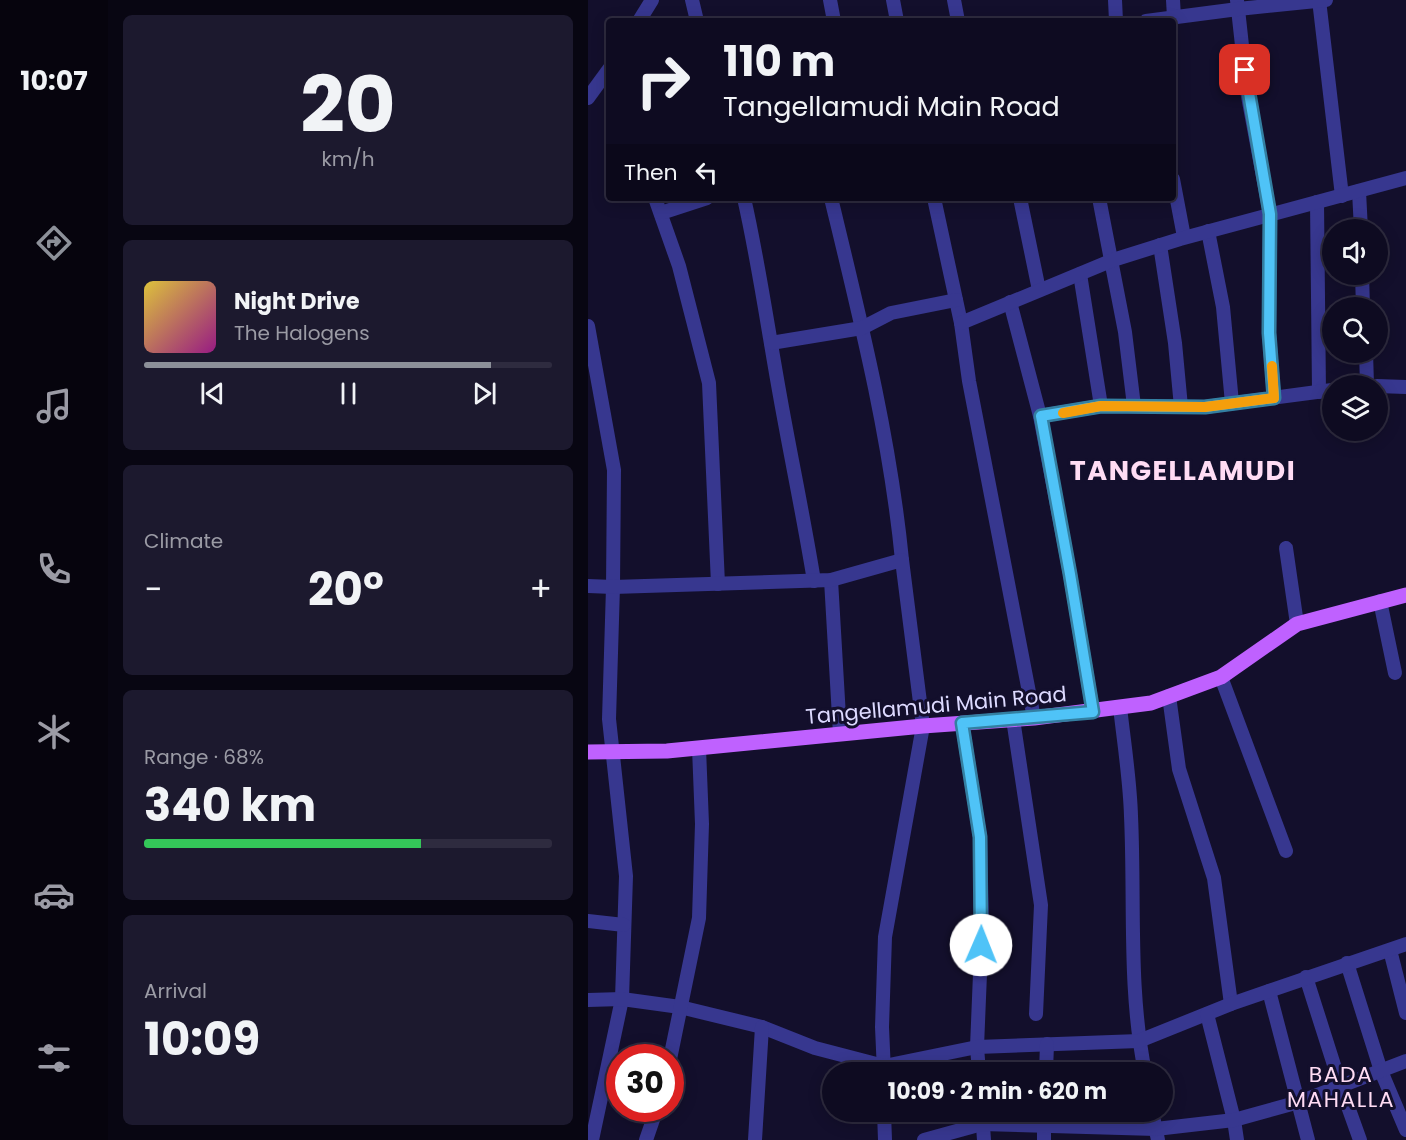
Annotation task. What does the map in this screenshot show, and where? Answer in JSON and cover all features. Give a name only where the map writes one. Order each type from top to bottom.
[{"type":"main road","name":"Tangellamudi Main Road","points":[[588,752],[667,751],[923,726],[1034,718],[1151,703],[1221,677],[1297,624],[1406,594]]},
{"type":"street","points":[[641,18],[652,0]]},
{"type":"street","points":[[692,0],[696,18]]},
{"type":"street","points":[[830,0],[833,18]]},
{"type":"street","points":[[892,0],[896,18]]},
{"type":"street","points":[[954,0],[957,18]]},
{"type":"street","points":[[1115,0],[1116,18]]},
{"type":"street","points":[[1173,0],[1174,17]]},
{"type":"street","points":[[1319,0],[1342,196]]},
{"type":"street","points":[[1168,18],[1237,4],[1327,0]]},
{"type":"street","points":[[1237,4],[1247,91],[1270,214],[1269,333],[1274,398]]},
{"type":"street","points":[[588,98],[606,76]]},
{"type":"street","points":[[961,323],[1113,260],[1184,237],[1406,178]]},
{"type":"street","points":[[1359,191],[1360,219]]},
{"type":"street","points":[[1176,195],[1184,237]]},
{"type":"street","points":[[656,201],[679,266],[709,383],[718,584]]},
{"type":"street","points":[[661,213],[698,201]]},
{"type":"street","points":[[745,201],[756,251],[814,581]]},
{"type":"street","points":[[832,201],[862,328],[896,501],[923,726],[885,937],[882,1027],[884,1062]]},
{"type":"street","points":[[935,201],[961,323],[969,381],[1034,718]]},
{"type":"street","points":[[1021,201],[1039,290]]},
{"type":"street","points":[[1100,201],[1113,260],[1134,406]]},
{"type":"street","points":[[1317,202],[1325,375]]},
{"type":"street","points":[[1208,231],[1223,307],[1232,403]]},
{"type":"street","points":[[1160,245],[1175,343],[1181,407]]},
{"type":"street","points":[[1080,274],[1101,406]]},
{"type":"street","points":[[771,343],[862,328],[891,313],[956,300]]},
{"type":"street","points":[[1010,302],[1041,416],[1093,712]]},
{"type":"street","points":[[588,326],[614,470],[609,720],[626,876],[622,999],[592,1140]]},
{"type":"street","points":[[1388,386],[1406,387]]},
{"type":"street","points":[[1041,416],[1101,406],[1205,407],[1322,392]]},
{"type":"street","points":[[1286,548],[1297,624]]},
{"type":"street","points":[[588,585],[613,587],[831,580],[902,560]]},
{"type":"street","points":[[831,580],[840,734]]},
{"type":"street","points":[[1380,602],[1395,673]]},
{"type":"street","points":[[1221,677],[1286,851]]},
{"type":"street","points":[[1169,696],[1179,769],[1214,878],[1231,1004]]},
{"type":"street","points":[[1120,707],[1131,814],[1132,938],[1138,1041],[1143,1062]]},
{"type":"street","points":[[1013,719],[1041,905],[1036,1014]]},
{"type":"street","points":[[962,723],[980,837],[982,925],[978,1062]]},
{"type":"street","points":[[673,1044],[699,918],[702,824],[699,748]]},
{"type":"street","points":[[588,921],[624,925]]},
{"type":"street","points":[[914,1062],[977,1047],[1138,1041],[1231,1004],[1406,944]]},
{"type":"street","points":[[1390,950],[1406,1013]]},
{"type":"street","points":[[1347,963],[1381,1071],[1406,1130]]},
{"type":"street","points":[[1306,977],[1360,1140]]},
{"type":"street","points":[[1269,991],[1308,1140]]},
{"type":"street","points":[[588,1000],[622,999],[680,1007],[762,1027],[862,1062]]},
{"type":"street","points":[[1207,1014],[1237,1140]]},
{"type":"street","points":[[755,1140],[762,1027]]},
{"type":"street","points":[[1046,1062],[1047,1044]]},
{"type":"street","points":[[998,1122],[1043,1133],[1157,1134],[1234,1120],[1299,1102],[1406,1061]]},
{"type":"street","points":[[646,1140],[652,1122]]},
{"type":"street","points":[[884,1122],[885,1140]]},
{"type":"street","points":[[924,1140],[971,1122]]},
{"type":"street","points":[[982,1122],[984,1140]]},
{"type":"slow traffic","points":[[1063,413],[1101,406],[1205,407],[1274,398],[1272,366]]},
{"type":"district","name":"TANGELLAMUDI","points":[[1183,470]]},
{"type":"district","name":"BADA MAHALLA","points":[[1341,1086]]},
{"type":"route","points":[[981,945],[980,837],[962,723],[1093,712],[1041,416],[1101,406],[1205,407],[1274,398],[1269,333],[1270,214],[1245,70]]}]
